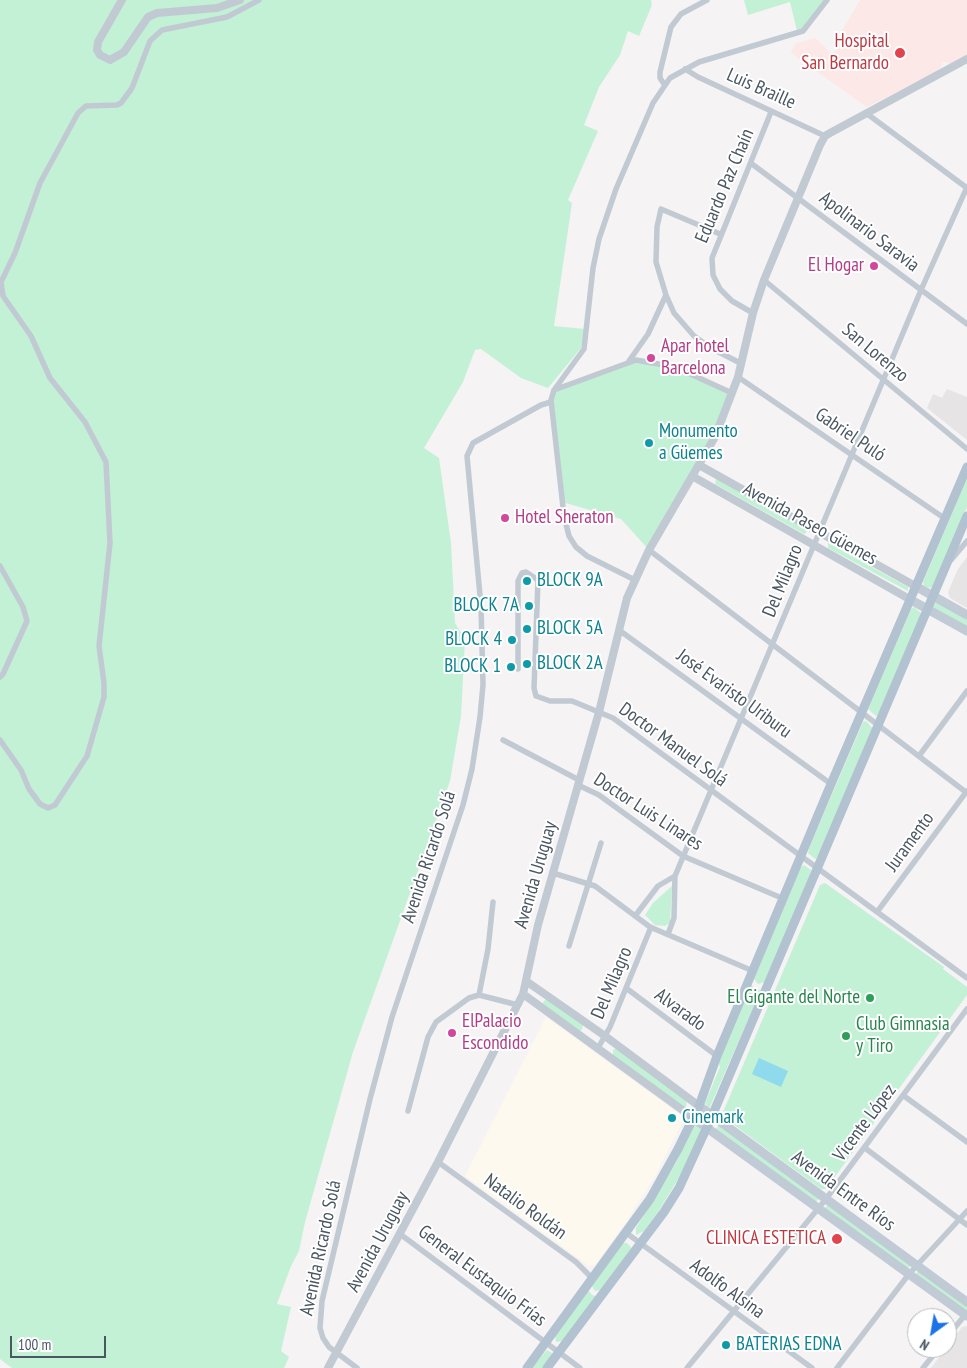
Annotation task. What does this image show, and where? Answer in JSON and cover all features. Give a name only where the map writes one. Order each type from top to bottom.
[{"type":"main road","points":[[527,1368],[662,1179],[699,1106],[717,1056],[831,784],[967,467]]},
{"type":"main road","points":[[547,1368],[664,1212],[679,1188],[712,1116],[967,516]]},
{"type":"main road","points":[[917,587],[967,615]]},
{"type":"main road","points":[[911,600],[967,631]]},
{"type":"main road","points":[[752,974],[758,988],[767,986]]},
{"type":"main road","name":"Avenida Entre Ríos","points":[[699,1106],[967,1302]]},
{"type":"main road","name":"Avenida Entre Ríos","points":[[692,1117],[966,1315]]},
{"type":"main road","points":[[590,1281],[592,1293],[601,1294]]},
{"type":"street","points":[[122,0],[98,42],[97,50],[100,55],[110,60],[124,52],[148,17],[157,13],[217,8],[240,0]]},
{"type":"street","points":[[0,740],[21,770],[31,792],[40,804],[48,808],[55,805],[87,756],[104,697],[99,646],[110,543],[106,462],[85,422],[50,378],[31,336],[3,296],[1,282],[15,253],[40,183],[78,113],[86,106],[117,105],[121,103],[132,88],[150,42],[162,30],[227,17],[260,0]]},
{"type":"street","points":[[664,84],[660,78],[660,72],[671,27],[681,14],[707,0]]},
{"type":"street","points":[[634,580],[587,556],[576,547],[569,536],[564,516],[552,402],[554,390],[584,349],[593,268],[599,239],[616,189],[653,103],[664,84],[685,69],[699,62],[803,31],[828,0]]},
{"type":"street","points":[[825,136],[966,62]]},
{"type":"street","name":"Luis Braille","points":[[685,69],[825,136]]},
{"type":"street","name":"Eduardo Paz Chaín","points":[[753,313],[726,296],[713,275],[712,258],[720,234],[752,164],[772,112]]},
{"type":"street","points":[[866,113],[967,188]]},
{"type":"street","name":"Avenida Uruguay","points":[[328,1368],[338,1353],[438,1162],[523,994],[538,924],[599,712],[627,598],[649,550],[715,437],[738,377],[753,313],[764,280],[825,136]]},
{"type":"street","name":"Apolinario Saravia","points":[[752,164],[967,324]]},
{"type":"street","name":"Del Milagro","points":[[668,934],[674,918],[675,876],[683,856],[774,646],[814,544],[885,380],[921,290],[967,188]]},
{"type":"street","points":[[720,234],[662,209],[657,227],[656,262],[666,295],[674,312],[694,336],[711,348],[742,364]]},
{"type":"street","name":"San Lorenzo","points":[[764,280],[967,449]]},
{"type":"street","points":[[629,361],[648,334],[666,295]]},
{"type":"street","points":[[554,390],[629,361],[644,360],[675,367],[732,393]]},
{"type":"street","name":"Gabriel Puló","points":[[738,377],[944,518]]},
{"type":"street","name":"Avenida Ricardo Solá","points":[[358,1368],[326,1343],[321,1333],[322,1301],[370,1099],[392,1017],[463,805],[472,769],[480,717],[483,685],[481,606],[467,456],[473,443],[541,405],[552,402]]},
{"type":"street","name":"Avenida Paseo Güemes","points":[[699,465],[917,587]]},
{"type":"street","name":"Avenida Paseo Güemes","points":[[692,476],[911,600]]},
{"type":"street","points":[[948,563],[967,542]]},
{"type":"street","points":[[649,550],[967,792]]},
{"type":"street","points":[[0,566],[23,607],[27,621],[0,677]]},
{"type":"street","name":"Doctor Manuel Solá","points":[[518,669],[518,580],[522,573],[526,572],[538,580],[534,688],[536,696],[550,701],[572,701],[613,718],[818,866],[967,978]]},
{"type":"street","name":"José Evaristo Uriburu","points":[[619,630],[831,784]]},
{"type":"street","points":[[919,756],[967,690]]},
{"type":"street","name":"Doctor Luis Linares","points":[[503,740],[599,795],[683,856],[784,899]]},
{"type":"street","name":"Juramento","points":[[877,912],[967,792]]},
{"type":"street","points":[[569,946],[601,843]]},
{"type":"street","points":[[553,873],[588,883],[651,927],[752,974]]},
{"type":"street","points":[[635,916],[658,886],[675,876]]},
{"type":"street","points":[[479,994],[488,949],[493,902]]},
{"type":"street","name":"Del Milagro","points":[[598,1048],[605,1036],[651,927]]},
{"type":"street","points":[[526,981],[605,1036],[699,1106]]},
{"type":"street","name":"Alvarado","points":[[626,988],[717,1056]]},
{"type":"street","points":[[408,1111],[432,1026],[469,998],[479,994],[518,1004]]},
{"type":"street","points":[[523,994],[692,1117]]},
{"type":"street","name":"Vicente López","points":[[687,1368],[819,1209],[967,1009]]},
{"type":"street","points":[[904,1096],[967,1142]]},
{"type":"street","points":[[865,1148],[967,1224]]},
{"type":"street","name":"Natalio Roldán","points":[[438,1162],[576,1262],[590,1281]]},
{"type":"street","points":[[837,1368],[916,1265],[967,1211]]},
{"type":"street","name":"Adolfo Alsina","points":[[625,1232],[733,1313],[812,1368]]},
{"type":"street","name":"General Eustaquio Frías","points":[[400,1234],[580,1368]]},
{"type":"street","points":[[957,1326],[966,1315]]},
{"type":"shaded area","name":"Hospital San Bernardo","points":[[860,0],[967,0],[967,55],[951,64],[943,61],[939,71],[867,107],[791,53],[795,44],[815,38],[832,54],[840,47],[842,31]]},
{"type":"shaded area","points":[[947,389],[967,397],[967,440],[927,408],[933,394],[942,398]]},
{"type":"shaded area","points":[[967,557],[967,608],[950,598],[948,592],[958,569]]},
{"type":"shaded area","points":[[546,1017],[682,1116],[683,1121],[655,1176],[626,1222],[595,1265],[589,1266],[465,1176]]},
{"type":"shaded area","points":[[967,1326],[967,1368],[931,1368],[939,1358],[957,1358],[957,1334],[962,1327]]},
{"type":"green space","points":[[0,0],[651,0],[652,5],[639,36],[628,31],[620,55],[599,87],[584,125],[598,131],[568,200],[572,203],[554,326],[585,329],[581,348],[548,388],[521,378],[481,349],[475,350],[463,382],[424,448],[439,458],[451,543],[455,623],[465,639],[461,716],[450,781],[353,1052],[305,1222],[299,1251],[291,1266],[277,1304],[291,1307],[281,1351],[289,1357],[284,1368],[12,1368],[0,1359]]},
{"type":"green space","points":[[744,0],[826,0],[807,26],[797,31],[790,2],[748,15]]},
{"type":"green space","name":"Monumento a Güemes","points":[[629,361],[655,362],[732,393],[714,439],[649,550],[621,519],[562,502],[552,408],[554,394],[559,390]]},
{"type":"green space","points":[[719,478],[807,529],[806,533],[804,534],[715,484],[716,479]]},
{"type":"green space","points":[[967,478],[967,507],[935,585],[930,588],[924,586],[923,582]]},
{"type":"green space","points":[[828,543],[908,587],[908,591],[828,548]]},
{"type":"green space","points":[[936,602],[967,620],[967,627],[933,607]]},
{"type":"green space","points":[[914,607],[922,614],[880,714],[876,716],[868,709],[911,609]]},
{"type":"green space","points":[[866,721],[873,729],[815,859],[808,853],[809,848],[863,722]]},
{"type":"green space","points":[[804,865],[811,870],[810,875],[765,982],[758,984],[754,979],[800,868]]},
{"type":"green space","name":"Club Gimnasia y Tiro","points":[[825,883],[944,967],[943,969],[967,987],[967,995],[826,1189],[821,1189],[726,1119],[723,1112],[820,885]]},
{"type":"green space","points":[[672,886],[670,923],[665,926],[655,925],[645,915],[653,903]]},
{"type":"green space","points":[[751,984],[754,989],[761,990],[709,1109],[705,1103],[720,1067],[718,1061]]},
{"type":"green space","points":[[547,998],[583,1024],[582,1030],[579,1031],[543,1005]]},
{"type":"green space","points":[[617,1048],[687,1100],[686,1107],[683,1108],[613,1056],[613,1050]]},
{"type":"green space","points":[[696,1124],[701,1129],[701,1132],[683,1171],[658,1212],[644,1231],[636,1235],[636,1228],[677,1161],[691,1129]]},
{"type":"green space","points":[[719,1125],[819,1198],[816,1202],[716,1129]]},
{"type":"green space","points":[[828,1204],[911,1265],[908,1269],[825,1208]]},
{"type":"green space","points":[[621,1243],[627,1243],[631,1247],[630,1250],[600,1290],[595,1291],[592,1286]]},
{"type":"green space","points":[[918,1271],[967,1306],[967,1313],[915,1275]]},
{"type":"green space","points":[[588,1290],[592,1295],[596,1296],[563,1341],[556,1342],[555,1336]]},
{"type":"green space","points":[[547,1350],[552,1353],[552,1357],[544,1368],[531,1368]]},
{"type":"water","points":[[759,1058],[788,1071],[781,1087],[752,1074]]},
{"type":"place","name":"Hospital San Bernardo","points":[[900,53]]},
{"type":"place","name":"El Hogar","points":[[874,266]]},
{"type":"place","name":"Apar hotel Barcelona","points":[[651,358]]},
{"type":"place","name":"Monumento a Güemes","points":[[649,443]]},
{"type":"place","name":"Hotel Sheraton","points":[[505,518]]},
{"type":"place","name":"BLOCK 9A","points":[[527,581]]},
{"type":"place","name":"BLOCK 7A","points":[[529,606]]},
{"type":"place","name":"BLOCK 5A","points":[[527,629]]},
{"type":"place","name":"BLOCK 4","points":[[512,640]]},
{"type":"place","name":"BLOCK 2A","points":[[527,664]]},
{"type":"place","name":"BLOCK 1","points":[[511,667]]},
{"type":"place","name":"El Gigante del Norte","points":[[870,998]]},
{"type":"place","name":"ElPalacio Escondido","points":[[452,1033]]},
{"type":"place","name":"Club Gimnasia y Tiro","points":[[846,1036]]},
{"type":"place","name":"Cinemark","points":[[672,1118]]},
{"type":"place","name":"CLINICA ESTETICA","points":[[837,1239]]},
{"type":"place","name":"BATERIAS EDNA","points":[[726,1345]]}]
